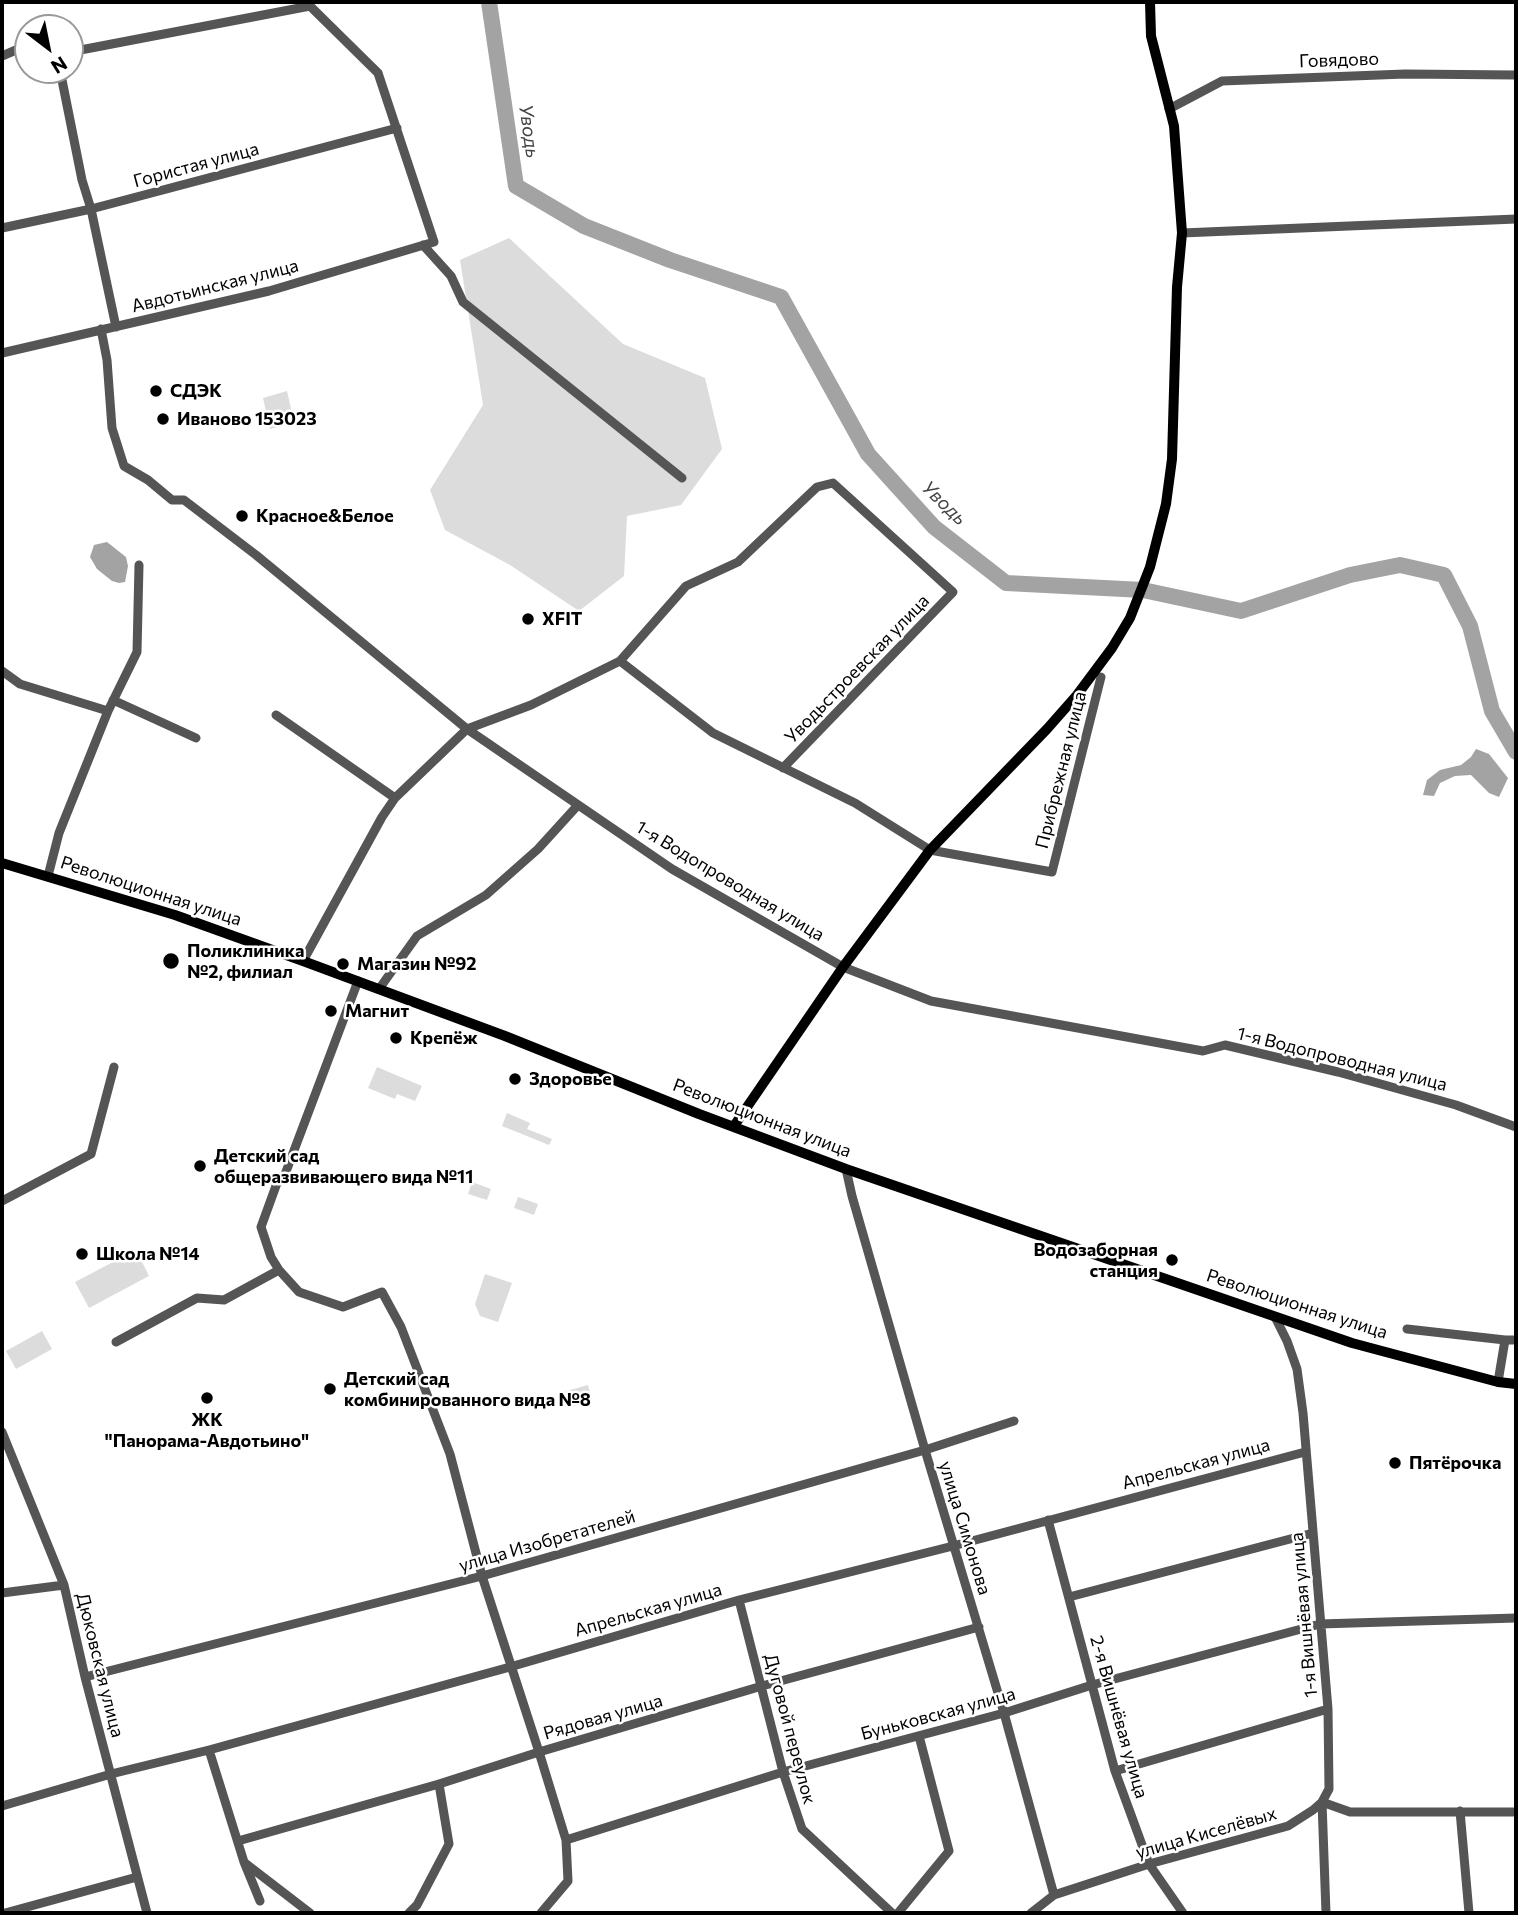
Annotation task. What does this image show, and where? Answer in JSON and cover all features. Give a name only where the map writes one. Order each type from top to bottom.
[{"type":"main road","points":[[734,1126],[843,967],[930,850],[1047,729],[1077,695],[1112,648],[1130,618],[1150,567],[1166,504],[1172,459],[1177,287],[1182,233],[1174,126],[1152,36],[1150,2]]},
{"type":"main road","name":"Революционная улица","points":[[2,863],[175,915],[358,981],[846,1170],[1352,1343],[1516,1384]]},
{"type":"street","points":[[84,49],[310,6],[378,73],[397,128]]},
{"type":"street","name":"Говядово","points":[[1169,109],[1222,81],[1405,74],[1516,75]]},
{"type":"street","points":[[63,84],[116,327]]},
{"type":"street","name":"Гористая улица","points":[[2,228],[91,208],[397,128]]},
{"type":"street","name":"Авдотьинская улица","points":[[2,353],[269,290],[434,242],[397,128]]},
{"type":"street","points":[[1182,233],[1516,219]]},
{"type":"street","points":[[422,245],[451,275],[463,302],[682,478]]},
{"type":"street","name":"1-я Водопроводная улица","points":[[101,329],[107,360],[112,428],[124,466],[172,500],[184,500],[194,507],[467,729],[672,869],[843,967],[931,1001],[1203,1051],[1225,1045],[1351,1075],[1456,1105],[1516,1127]]},
{"type":"street","name":"Уводьстроевская улица","points":[[620,661],[686,586],[738,562],[817,488],[833,483],[953,592],[783,768]]},
{"type":"street","points":[[48,876],[59,833],[108,711],[138,652],[139,565]]},
{"type":"street","points":[[303,961],[395,798],[467,729],[530,705],[620,661],[713,733],[855,803],[930,850]]},
{"type":"street","points":[[2,671],[20,684],[108,711]]},
{"type":"street","name":"Прибрежная улица","points":[[930,850],[1052,872],[1101,677]]},
{"type":"street","points":[[113,700],[196,738]]},
{"type":"street","points":[[276,715],[395,798]]},
{"type":"street","points":[[379,989],[417,936],[486,895],[538,849],[578,805]]},
{"type":"street","points":[[358,981],[284,1177],[277,1183],[261,1227],[271,1257],[299,1292],[343,1307],[382,1292],[401,1327],[443,1434],[482,1576],[566,1840],[568,1881],[541,1913]]},
{"type":"street","points":[[2,1200],[92,1154],[114,1066]]},
{"type":"street","name":"улица Симонова","points":[[846,1170],[925,1450],[1004,1713],[1054,1895]]},
{"type":"street","points":[[116,1342],[197,1298],[224,1300],[279,1270]]},
{"type":"street","name":"1-я Вишнёвая улица","points":[[1275,1317],[1297,1369],[1303,1413],[1328,1709],[1329,1789],[1322,1802],[1326,1913]]},
{"type":"street","points":[[1407,1329],[1516,1340]]},
{"type":"street","points":[[1498,1381],[1505,1340]]},
{"type":"street","name":"улица Изобретателей","points":[[85,1677],[482,1576],[925,1450],[1014,1421]]},
{"type":"street","name":"Дюковская улица","points":[[2,1432],[64,1585],[85,1677],[147,1913]]},
{"type":"street","name":"Апрельская улица","points":[[2,1806],[510,1667],[739,1600],[1305,1452]]},
{"type":"street","name":"2-я Вишнёвая улица","points":[[1048,1520],[1115,1771],[1149,1864],[1183,1913]]},
{"type":"street","points":[[1069,1597],[1313,1533]]},
{"type":"street","points":[[2,1593],[64,1585]]},
{"type":"street","name":"Дуговой переулок","points":[[739,1600],[783,1772],[802,1829],[892,1913]]},
{"type":"street","name":"Буньковская улица","points":[[566,1840],[783,1772],[919,1737],[1092,1685],[1320,1623],[1516,1618]]},
{"type":"street","name":"Рядовая улица","points":[[238,1841],[439,1784],[762,1686],[979,1627]]},
{"type":"street","points":[[1115,1771],[1328,1709]]},
{"type":"street","points":[[898,1913],[949,1851],[919,1737]]},
{"type":"street","points":[[209,1750],[244,1862],[260,1901]]},
{"type":"street","points":[[409,1913],[417,1905],[449,1844],[439,1784]]},
{"type":"street","points":[[1322,1802],[1350,1812],[1516,1812]]},
{"type":"street","name":"улица Киселёвых","points":[[1031,1913],[1054,1895],[1149,1864],[1288,1826],[1322,1802]]},
{"type":"street","points":[[1460,1811],[1469,1913]]},
{"type":"street","points":[[244,1862],[310,1913]]},
{"type":"street","points":[[5,1913],[137,1877]]},
{"type":"shaded area","points":[[509,238],[623,344],[705,378],[722,449],[681,505],[627,516],[624,576],[579,611],[510,565],[445,530],[430,490],[483,405],[460,260]]},
{"type":"shaded area","points":[[287,391],[294,422],[270,429],[263,398]]},
{"type":"shaded area","points":[[107,542],[126,557],[128,566],[125,582],[112,581],[97,569],[90,557],[94,545]]},
{"type":"shaded area","points":[[1476,749],[1489,754],[1508,778],[1499,797],[1489,793],[1471,775],[1455,776],[1440,783],[1434,796],[1423,795],[1427,780],[1440,770],[1461,765]]},
{"type":"shaded area","points":[[377,1067],[422,1086],[415,1101],[397,1094],[395,1099],[368,1088]]},
{"type":"shaded area","points":[[507,1113],[530,1123],[527,1129],[552,1139],[549,1145],[502,1126]]},
{"type":"shaded area","points":[[472,1182],[491,1189],[487,1200],[468,1194]]},
{"type":"shaded area","points":[[518,1197],[538,1204],[534,1215],[514,1208]]},
{"type":"shaded area","points":[[136,1250],[149,1276],[89,1308],[75,1282]]},
{"type":"shaded area","points":[[485,1274],[512,1283],[498,1322],[480,1316],[475,1304]]},
{"type":"shaded area","points":[[42,1331],[52,1349],[16,1369],[6,1351]]},
{"type":"shaded area","points":[[588,1385],[592,1401],[567,1408],[563,1392]]},
{"type":"waterway","name":"Уводь","points":[[489,2],[516,186],[584,226],[670,260],[781,297],[868,454],[934,527],[1006,583],[1143,590],[1241,611],[1350,575],[1400,565],[1444,575],[1470,626],[1492,711],[1516,752]]},
{"type":"place","name":"СДЭК","points":[[156,391]]},
{"type":"place","name":"Иваново 153023","points":[[163,419]]},
{"type":"place","name":"Красное&Белое","points":[[242,516]]},
{"type":"place","name":"XFIT","points":[[528,619]]},
{"type":"place","name":"Поликлиника №2, филиал","points":[[171,961]]},
{"type":"place","name":"Магазин №92","points":[[343,964]]},
{"type":"place","name":"Магнит","points":[[331,1011]]},
{"type":"place","name":"Крепёж","points":[[396,1038]]},
{"type":"place","name":"Здоровье","points":[[515,1079]]},
{"type":"place","name":"Детский сад общеразвивающего вида №11","points":[[200,1166]]},
{"type":"place","name":"Школа №14","points":[[82,1254]]},
{"type":"place","name":"Водозаборная станция","points":[[1172,1260]]},
{"type":"place","name":"Детский сад комбинированного вида №8","points":[[330,1389]]},
{"type":"place","name":"ЖК \"Панорама-Авдотьино\"","points":[[207,1398]]},
{"type":"place","name":"Пятёрочка","points":[[1395,1463]]}]
